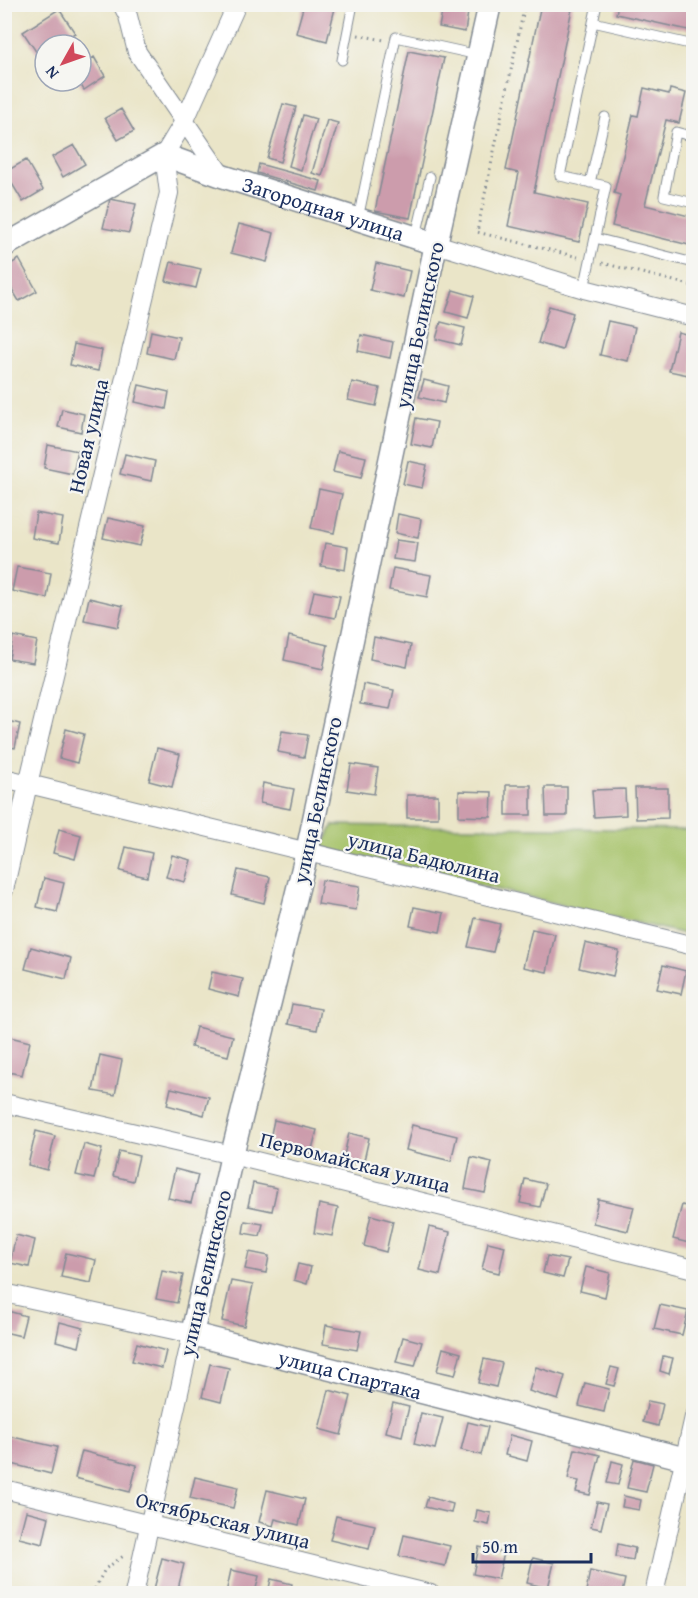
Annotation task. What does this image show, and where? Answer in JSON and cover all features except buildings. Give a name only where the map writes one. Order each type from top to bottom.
[{"type":"street","points":[[122,4],[129,16],[137,52],[222,176]]},
{"type":"street","points":[[4,246],[164,154],[184,120],[237,4]]},
{"type":"street","name":"улица Белинского","points":[[134,1593],[232,1155],[307,852],[426,241],[478,56],[490,4]]},
{"type":"street","name":"Загородная улица","points":[[164,154],[222,176],[426,241],[584,289],[693,317]]},
{"type":"street","name":"Новая улица","points":[[4,890],[169,193],[164,154]]},
{"type":"street","name":"улица Бадюлина","points":[[4,778],[693,946]]},
{"type":"street","name":"Первомайская улица","points":[[4,1103],[232,1155],[693,1269]]},
{"type":"street","name":"улица Спартака","points":[[4,1293],[192,1334],[689,1460]]},
{"type":"street","points":[[654,1593],[689,1460],[693,1417]]},
{"type":"street","name":"Октябрьская улица","points":[[4,1489],[431,1593]]},
{"type":"lane","points":[[342,60],[354,4]]},
{"type":"lane","points":[[584,289],[606,186],[560,176],[597,4]]},
{"type":"lane","points":[[593,22],[693,45]]},
{"type":"lane","points":[[358,219],[396,37],[478,56]]},
{"type":"lane","points":[[590,183],[605,117]]},
{"type":"lane","points":[[693,137],[676,132],[664,196],[693,203]]},
{"type":"lane","points":[[426,241],[430,177]]},
{"type":"lane","points":[[595,238],[693,263]]},
{"type":"path","points":[[525,4],[477,232],[693,286]]},
{"type":"path","points":[[348,32],[395,43]]},
{"type":"path","points":[[92,1593],[105,1569],[127,1555],[144,1550]]},
{"type":"green space","points":[[333,825],[693,830],[693,936],[322,848]]}]
